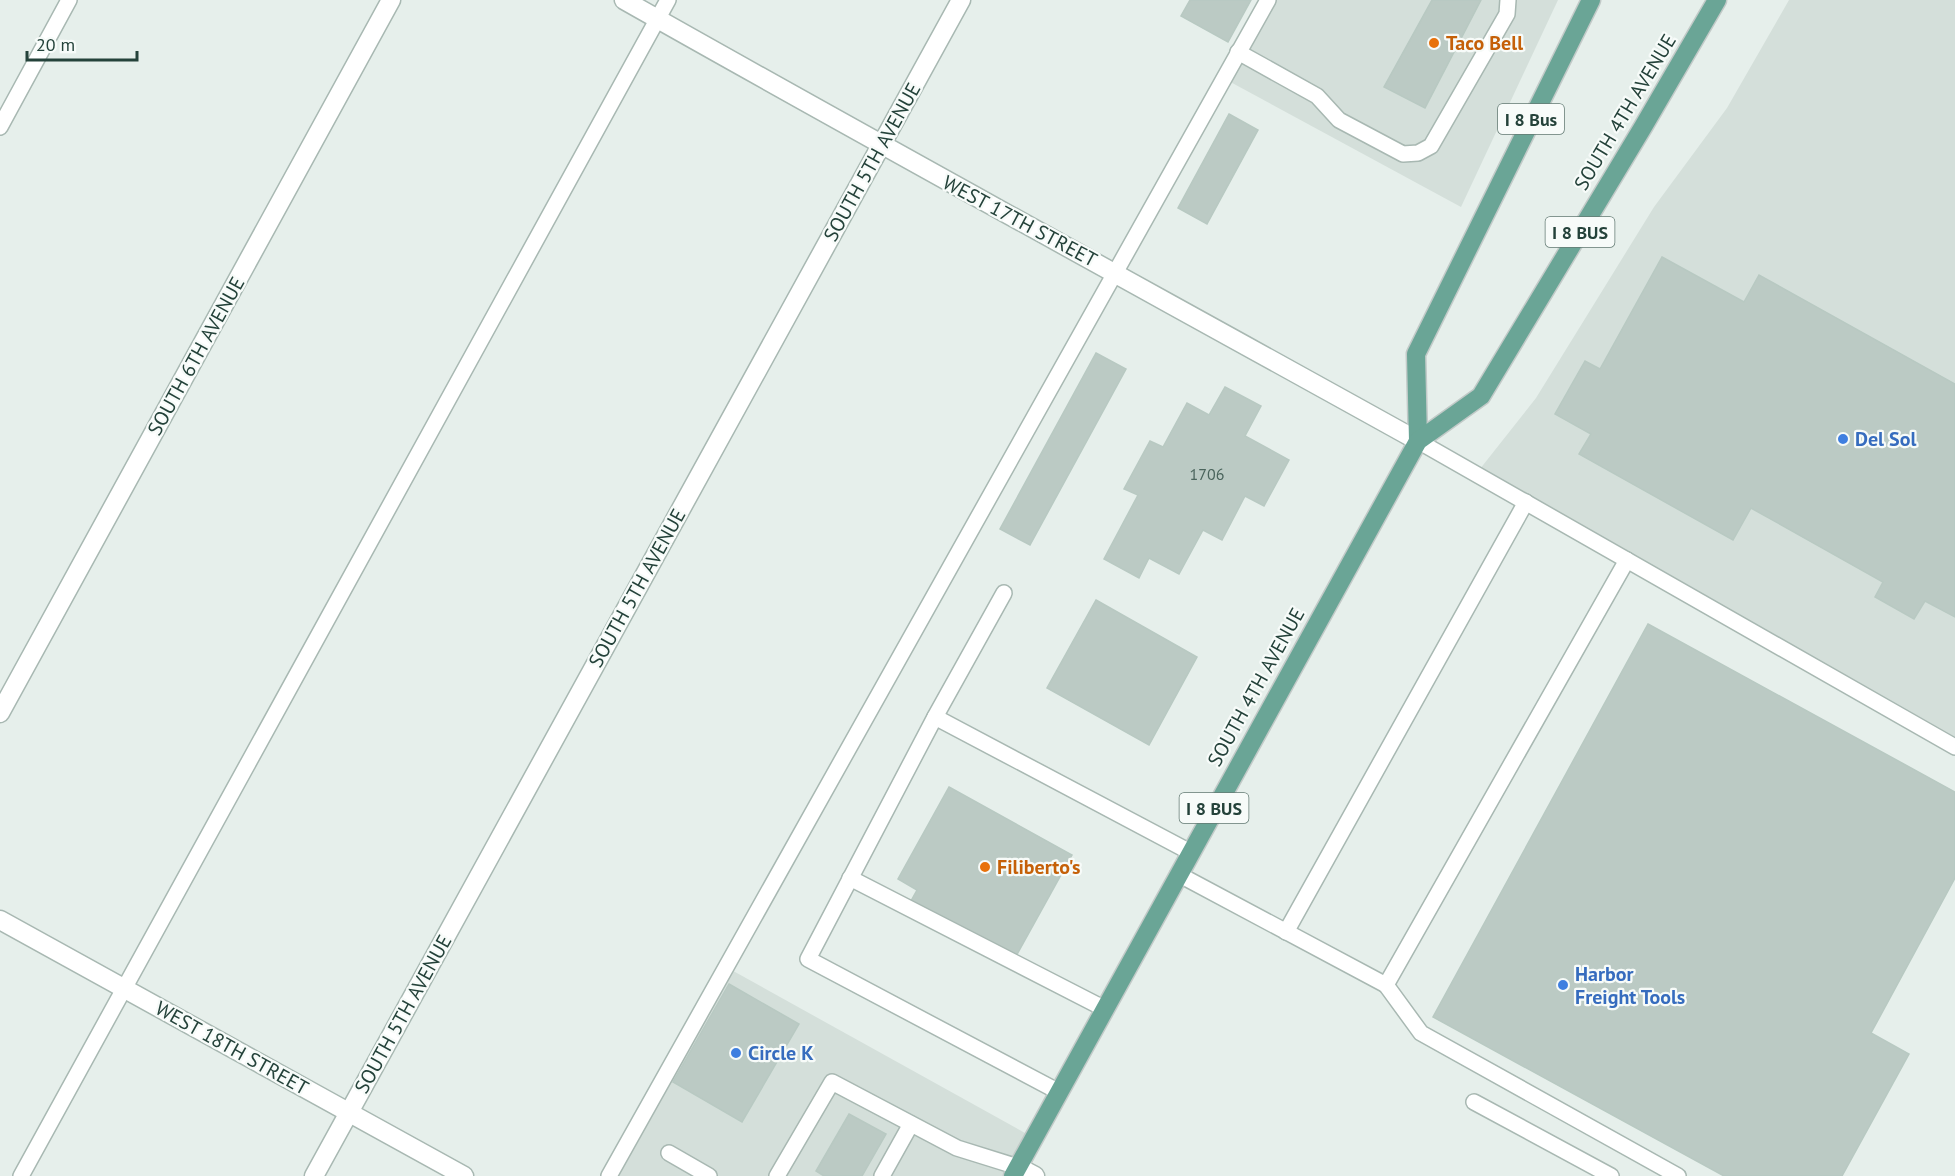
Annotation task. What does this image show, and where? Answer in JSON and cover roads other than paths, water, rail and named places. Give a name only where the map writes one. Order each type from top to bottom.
[{"type":"main road","name":"I 8 Bus","points":[[1418,441],[1416,354],[1591,0]]},
{"type":"main road","name":"SOUTH 4TH AVENUE","points":[[1016,1171],[1418,441],[1481,396],[1717,0]]},
{"type":"street","name":"SOUTH 6TH AVENUE","points":[[0,713],[391,0]]},
{"type":"street","name":"WEST 17TH STREET","points":[[624,0],[881,145],[1418,441]]},
{"type":"street","name":"SOUTH 5TH AVENUE","points":[[314,1176],[961,0]]},
{"type":"street","name":"WEST 18TH STREET","points":[[0,920],[464,1176]]},
{"type":"street","points":[[1016,1171],[1035,1176]]},
{"type":"lane","points":[[0,127],[69,0]]},
{"type":"lane","points":[[21,1176],[669,0]]},
{"type":"lane","points":[[609,1176],[1268,0]]},
{"type":"lane","points":[[1238,52],[1317,96],[1339,120],[1402,154],[1418,153],[1431,146],[1437,136],[1507,14],[1508,0]]},
{"type":"lane","points":[[1418,441],[1955,747]]},
{"type":"lane","points":[[1286,932],[1526,502]]},
{"type":"lane","points":[[1386,985],[1627,560]]},
{"type":"lane","points":[[1004,593],[935,717],[808,959],[1059,1092]]},
{"type":"lane","points":[[935,717],[1190,852]]},
{"type":"lane","points":[[1178,874],[1386,985],[1420,1032],[1678,1176]]},
{"type":"lane","points":[[850,878],[1105,1009]]},
{"type":"lane","points":[[777,1176],[832,1082],[957,1148],[1016,1171]]},
{"type":"lane","points":[[1474,1102],[1611,1176]]},
{"type":"lane","points":[[882,1176],[911,1124]]},
{"type":"lane","points":[[669,1153],[709,1176]]},
{"type":"place","name":"Taco Bell","points":[[1434,43]]},
{"type":"place","name":"Del Sol","points":[[1843,439]]},
{"type":"place","name":"Filiberto's","points":[[985,867]]},
{"type":"place","name":"Harbor Freight Tools","points":[[1563,985]]},
{"type":"place","name":"Circle K","points":[[736,1053]]}]
